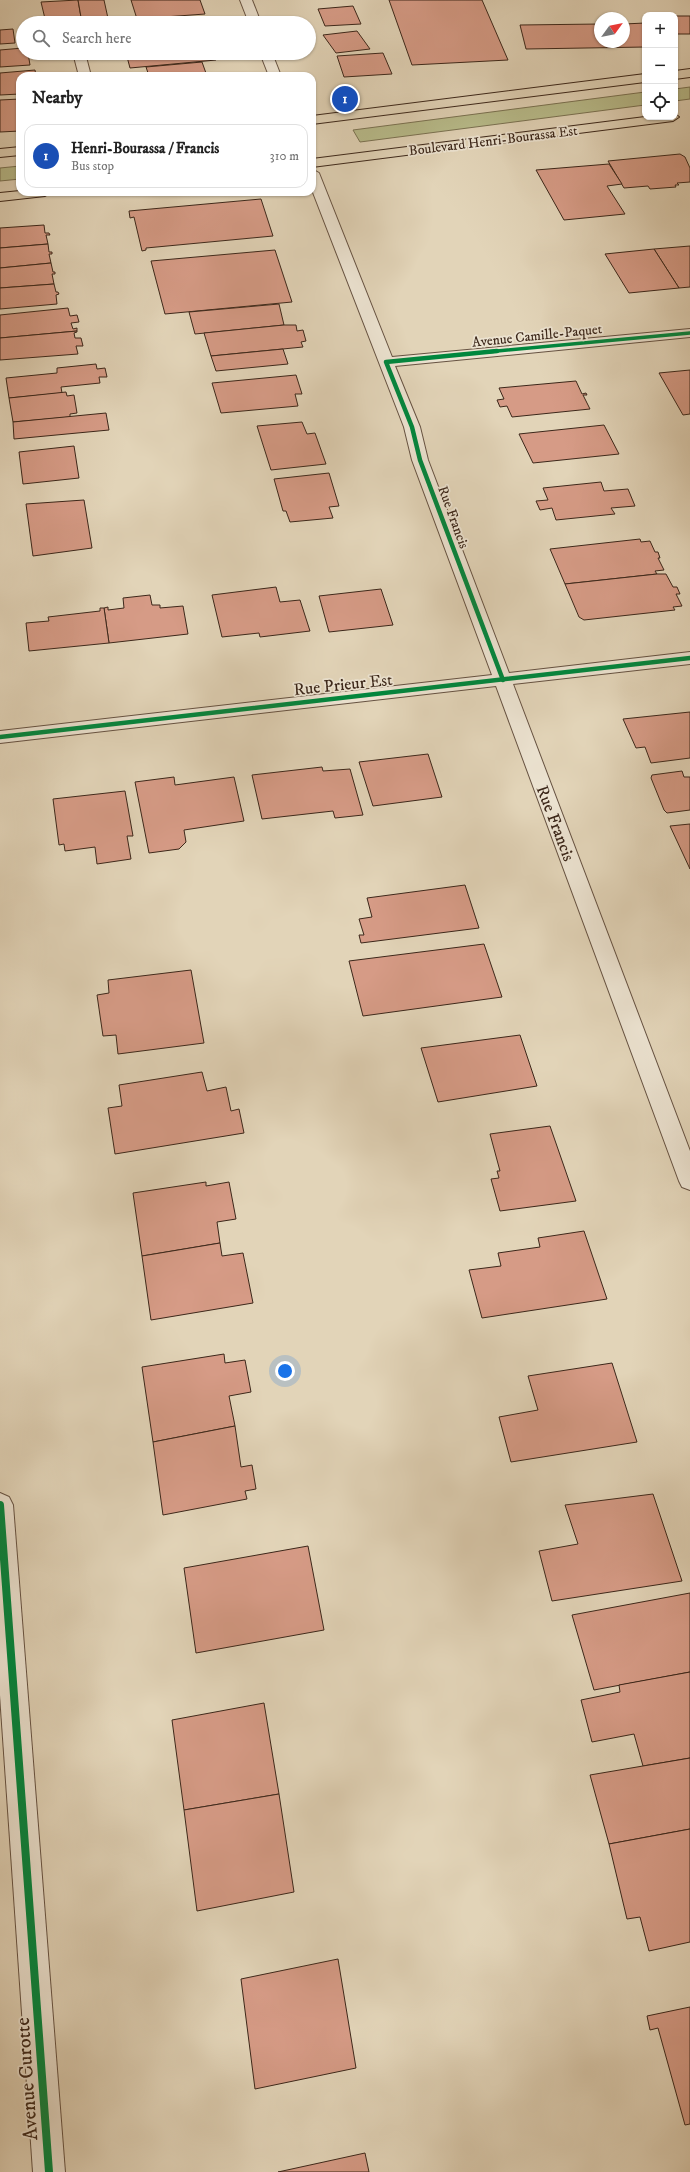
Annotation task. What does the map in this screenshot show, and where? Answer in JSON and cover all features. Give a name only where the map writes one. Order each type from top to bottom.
[{"type":"main road","points":[[678,75],[690,73]]},
{"type":"main road","points":[[316,119],[642,78]]},
{"type":"main road","name":"Boulevard Henri-Bourassa Est","points":[[316,162],[653,120]]},
{"type":"main road","points":[[0,153],[16,151]]},
{"type":"main road","points":[[0,197],[16,195]]},
{"type":"street","points":[[246,0],[250,16]]},
{"type":"street","points":[[81,60],[84,72]]},
{"type":"street","points":[[269,60],[273,72]]},
{"type":"street","name":"Rue Francis","points":[[316,183],[412,427],[420,460],[690,1181]]},
{"type":"street","name":"Avenue Camille-Paquet","points":[[386,362],[690,333]]},
{"type":"street","name":"Rue Prieur Est","points":[[0,737],[690,658]]},
{"type":"street","name":"Avenue Curotte","points":[[0,1505],[49,2172]]},
{"type":"green space","points":[[690,87],[690,99],[678,101],[678,89]]},
{"type":"green space","points":[[642,92],[642,105],[360,142],[353,130]]},
{"type":"green space","points":[[16,166],[16,179],[0,181],[0,168]]},
{"type":"building","points":[[78,0],[81,16],[44,16],[41,2]]},
{"type":"building","points":[[78,0],[104,0],[107,16],[81,16]]},
{"type":"building","points":[[131,0],[200,0],[205,14],[178,16],[136,16]]},
{"type":"building","points":[[389,0],[482,0],[508,60],[412,65]]},
{"type":"building","points":[[353,6],[361,24],[325,26],[318,9]]},
{"type":"building","points":[[678,16],[690,16],[690,34],[678,34]]},
{"type":"building","points":[[642,23],[642,47],[630,47],[630,24]]},
{"type":"building","points":[[594,24],[594,48],[526,49],[520,25]]},
{"type":"building","points":[[13,29],[15,43],[0,44],[0,30]]},
{"type":"building","points":[[357,31],[370,49],[336,53],[323,35]]},
{"type":"building","points":[[16,49],[16,60],[29,60],[30,65],[0,67],[0,50]]},
{"type":"building","points":[[383,53],[392,74],[344,77],[337,56]]},
{"type":"building","points":[[128,60],[216,60],[130,68]]},
{"type":"building","points":[[202,62],[206,72],[148,72],[146,67]]},
{"type":"building","points":[[35,70],[35,72],[16,72],[16,94],[0,95],[0,73]]},
{"type":"building","points":[[16,99],[16,131],[0,132],[0,100]]},
{"type":"building","points":[[680,154],[685,157],[690,168],[690,182],[677,183],[679,185],[675,185],[676,187],[650,189],[648,186],[624,188],[608,161]]},
{"type":"building","points":[[609,164],[622,184],[607,186],[625,214],[564,220],[536,170]]},
{"type":"building","points":[[261,199],[273,236],[146,248],[146,250],[142,251],[134,217],[130,218],[129,211]]},
{"type":"building","points":[[44,225],[45,233],[49,233],[50,235],[46,235],[48,244],[0,248],[0,228]]},
{"type":"building","points":[[48,244],[49,252],[52,252],[52,254],[49,254],[51,263],[0,268],[0,248]]},
{"type":"building","points":[[690,246],[690,287],[679,288],[654,249]]},
{"type":"building","points":[[654,249],[679,288],[629,293],[605,254]]},
{"type":"building","points":[[275,250],[292,302],[165,314],[151,261]]},
{"type":"building","points":[[51,263],[53,272],[55,272],[55,274],[52,274],[54,284],[0,288],[0,268]]},
{"type":"building","points":[[54,284],[56,292],[59,294],[56,295],[57,304],[0,309],[0,288]]},
{"type":"building","points":[[279,304],[284,325],[195,334],[189,312]]},
{"type":"building","points":[[68,308],[70,316],[77,315],[79,322],[71,323],[73,329],[77,328],[77,331],[0,338],[0,315]]},
{"type":"building","points":[[296,325],[297,331],[303,330],[306,341],[301,342],[303,347],[211,356],[204,333]]},
{"type":"building","points":[[77,331],[74,333],[75,338],[81,338],[83,346],[76,346],[78,354],[0,360],[0,338]]},
{"type":"building","points":[[283,349],[288,364],[216,371],[211,356]]},
{"type":"building","points":[[96,364],[97,369],[105,368],[107,377],[99,377],[100,383],[61,387],[62,393],[9,398],[6,378],[57,373],[57,368]]},
{"type":"building","points":[[690,370],[690,414],[683,415],[659,373]]},
{"type":"building","points":[[296,375],[302,394],[295,394],[298,406],[221,413],[212,383]]},
{"type":"building","points":[[576,381],[582,394],[586,393],[587,395],[583,395],[590,409],[512,417],[507,406],[500,407],[497,400],[504,399],[499,388]]},
{"type":"building","points":[[66,392],[67,396],[74,395],[77,413],[70,414],[70,417],[13,422],[9,398]]},
{"type":"building","points":[[106,413],[109,430],[14,439],[13,422]]},
{"type":"building","points":[[302,422],[307,434],[315,433],[326,464],[271,470],[257,426]]},
{"type":"building","points":[[604,425],[619,454],[533,463],[519,434]]},
{"type":"building","points":[[74,446],[79,478],[23,484],[19,452]]},
{"type":"building","points":[[329,473],[339,506],[329,507],[333,518],[290,522],[286,511],[283,511],[274,479]]},
{"type":"building","points":[[601,482],[604,491],[628,489],[635,506],[611,508],[615,514],[556,520],[552,508],[540,510],[536,501],[548,500],[543,488]]},
{"type":"building","points":[[84,500],[92,548],[33,556],[26,504]]},
{"type":"building","points":[[640,539],[641,542],[650,541],[655,552],[658,552],[660,558],[658,558],[664,570],[655,571],[657,574],[565,584],[550,549]]},
{"type":"building","points":[[666,574],[673,587],[677,587],[680,594],[676,594],[682,606],[673,607],[675,610],[584,620],[579,617],[565,584]]},
{"type":"building","points":[[276,587],[280,602],[300,600],[310,631],[260,637],[259,633],[222,637],[212,595]]},
{"type":"building","points":[[381,589],[393,625],[329,632],[319,596]]},
{"type":"building","points":[[150,595],[152,605],[160,605],[160,608],[183,606],[188,634],[109,643],[104,608],[108,607],[108,610],[124,608],[123,598]]},
{"type":"building","points":[[100,608],[104,608],[109,643],[29,651],[26,623],[49,621],[48,617],[100,611]]},
{"type":"building","points":[[690,712],[690,758],[651,763],[645,747],[636,748],[623,719]]},
{"type":"building","points":[[428,754],[442,797],[373,806],[359,762]]},
{"type":"building","points":[[322,767],[323,771],[350,769],[363,815],[335,818],[333,811],[262,819],[252,775]]},
{"type":"building","points":[[682,771],[684,777],[690,777],[690,810],[667,813],[664,810],[651,778],[652,775]]},
{"type":"building","points":[[174,777],[175,785],[234,777],[244,821],[184,830],[186,842],[179,849],[149,853],[135,782]]},
{"type":"building","points":[[125,791],[133,836],[127,836],[131,859],[97,864],[95,847],[65,851],[64,844],[59,845],[53,799]]},
{"type":"building","points":[[690,824],[690,869],[670,826]]},
{"type":"building","points":[[465,885],[479,928],[361,943],[359,935],[364,935],[359,919],[372,917],[367,898]]},
{"type":"building","points":[[484,944],[502,997],[363,1016],[349,961]]},
{"type":"building","points":[[191,970],[204,1043],[118,1054],[116,1035],[103,1036],[97,995],[109,993],[108,980]]},
{"type":"building","points":[[520,1035],[537,1086],[438,1102],[421,1048]]},
{"type":"building","points":[[202,1072],[207,1091],[226,1087],[231,1111],[239,1109],[244,1133],[115,1154],[108,1108],[122,1106],[119,1085]]},
{"type":"building","points":[[550,1126],[576,1201],[500,1211],[491,1179],[499,1178],[497,1171],[500,1171],[490,1134]]},
{"type":"building","points":[[206,1182],[206,1186],[229,1182],[236,1219],[217,1222],[220,1243],[142,1256],[133,1193]]},
{"type":"building","points":[[584,1231],[607,1299],[482,1318],[469,1270],[501,1266],[498,1253],[540,1247],[538,1238]]},
{"type":"building","points":[[220,1243],[222,1256],[243,1253],[253,1303],[151,1320],[142,1256]]},
{"type":"building","points":[[224,1354],[225,1363],[245,1360],[251,1392],[229,1396],[235,1426],[153,1442],[142,1367]]},
{"type":"building","points":[[612,1363],[637,1442],[511,1462],[499,1417],[538,1410],[528,1376]]},
{"type":"building","points":[[235,1426],[241,1467],[252,1465],[256,1489],[245,1491],[247,1499],[163,1515],[153,1442]]},
{"type":"building","points":[[653,1494],[682,1581],[552,1601],[539,1551],[578,1544],[565,1505]]},
{"type":"building","points":[[308,1546],[324,1630],[196,1653],[184,1568]]},
{"type":"building","points":[[690,1593],[690,1672],[594,1690],[572,1615]]},
{"type":"building","points":[[690,1672],[690,1758],[643,1766],[634,1734],[592,1742],[581,1700],[620,1692],[619,1685]]},
{"type":"building","points":[[264,1703],[279,1794],[184,1810],[172,1720]]},
{"type":"building","points":[[690,1758],[690,1829],[609,1844],[590,1775]]},
{"type":"building","points":[[279,1794],[294,1892],[197,1911],[184,1810]]},
{"type":"building","points":[[690,1829],[690,1942],[649,1951],[640,1917],[627,1919],[609,1844]]},
{"type":"building","points":[[338,1959],[356,2068],[255,2089],[241,1979]]},
{"type":"building","points":[[690,2007],[690,2124],[685,2125],[658,2028],[650,2030],[647,2016]]},
{"type":"building","points":[[365,2153],[369,2172],[278,2172]]},
{"type":"cycle path","points":[[503,680],[420,460],[412,427],[386,362],[690,333]]},
{"type":"cycle path","points":[[0,737],[690,658]]},
{"type":"cycle path","points":[[0,1505],[49,2172]]},
{"type":"place","name":"Henri-Bourassa / Francis","points":[[345,99]]}]
